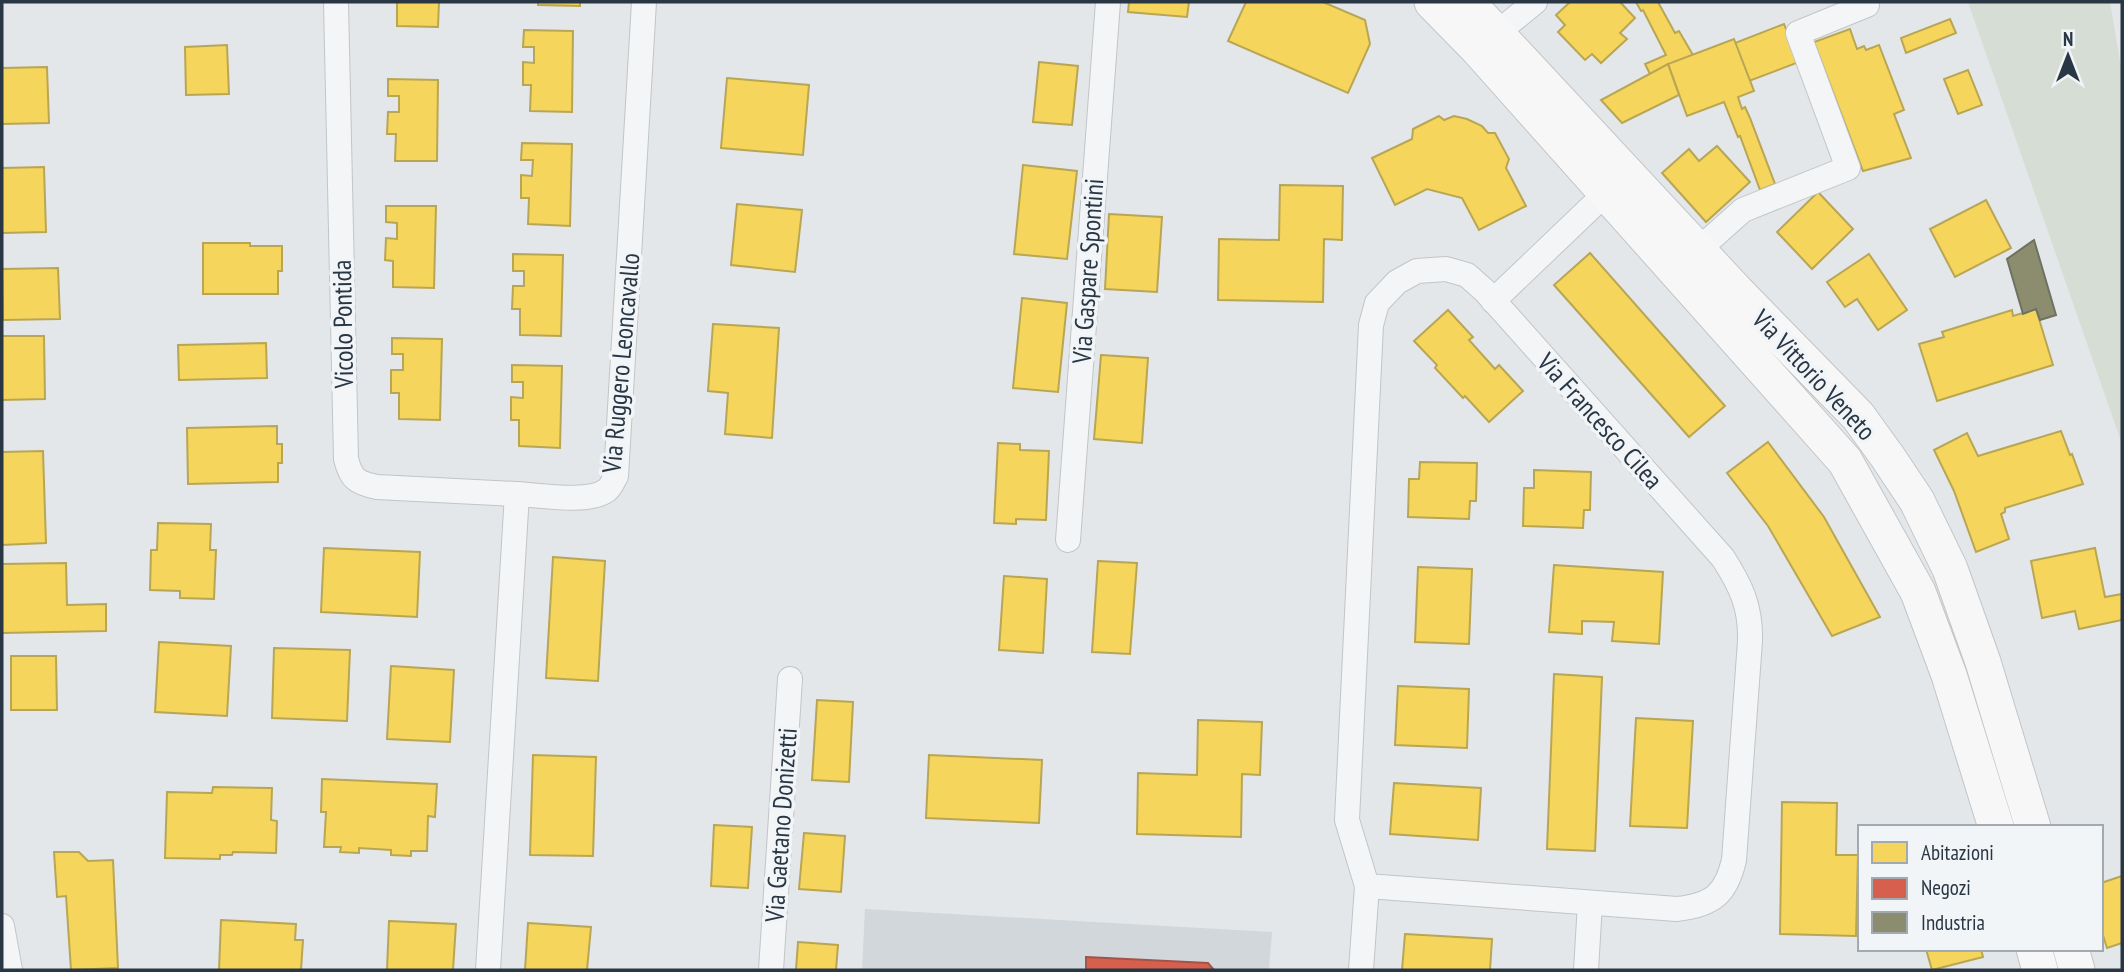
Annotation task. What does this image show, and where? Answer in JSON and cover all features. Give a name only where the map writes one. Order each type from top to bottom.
[{"type":"street","name":"Vicolo Pontida","points":[[336,2],[346,459],[349,471],[363,485],[377,487],[517,494]]},
{"type":"street","name":"Via Ruggero Leoncavallo","points":[[517,494],[583,497],[597,495],[609,489],[616,476],[644,2]]},
{"type":"street","name":"Via Gaspare Spontini","points":[[1068,540],[1108,2]]},
{"type":"street","name":"Via Vittorio Veneto","points":[[1432,2],[1487,41],[1686,260],[1844,461],[1918,592],[1949,676],[1995,825]]},
{"type":"street","name":"Via Vittorio Veneto","points":[[1467,2],[1487,41],[1606,193],[1686,260],[1858,416],[1917,501],[1955,580],[2032,825]]},
{"type":"street","points":[[1487,41],[1535,2]]},
{"type":"street","points":[[1686,260],[1743,210],[1848,168],[1798,33],[1867,5]]},
{"type":"street","points":[[1493,301],[1606,193]]},
{"type":"street","name":"Via Francesco Cilea","points":[[1361,970],[1367,886],[1347,820],[1370,325],[1377,303],[1396,282],[1417,271],[1446,268],[1467,275],[1493,301],[1723,558],[1741,589],[1751,621],[1734,860],[1729,881],[1716,896],[1698,907],[1678,909],[1367,886]]},
{"type":"street","points":[[488,970],[517,494]]},
{"type":"street","name":"Via Gaetano Donizetti","points":[[771,970],[790,679]]},
{"type":"street","points":[[1586,970],[1590,903]]},
{"type":"street","points":[[2,926],[10,970]]},
{"type":"street","points":[[2035,951],[2040,970]]},
{"type":"street","points":[[2072,951],[2077,970]]},
{"type":"shaded area","points":[[1968,2],[2110,2],[2122,73],[2122,444]]},
{"type":"shaded area","points":[[865,909],[1272,932],[1269,970],[862,970]]},
{"type":"building: Abitazioni","points":[[397,2],[439,2],[438,27],[397,26]]},
{"type":"building: Abitazioni","points":[[538,2],[580,2],[580,6],[538,5]]},
{"type":"building: Abitazioni","points":[[1129,2],[1189,2],[1187,17],[1128,12]]},
{"type":"building: Abitazioni","points":[[1246,2],[1323,2],[1365,20],[1370,44],[1348,93],[1228,41]]},
{"type":"building: Abitazioni","points":[[1570,2],[1620,2],[1635,18],[1620,33],[1627,39],[1601,63],[1592,54],[1585,60],[1558,32],[1565,25],[1556,15]]},
{"type":"building: Abitazioni","points":[[1636,2],[1658,2],[1675,33],[1679,31],[1693,55],[1650,74],[1645,64],[1666,55],[1643,10],[1641,11]]},
{"type":"building: Abitazioni","points":[[1950,19],[1956,33],[1906,53],[1901,38]]},
{"type":"building: Abitazioni","points":[[1784,24],[1799,62],[1749,81],[1735,43]]},
{"type":"building: Abitazioni","points":[[1850,29],[1857,49],[1864,46],[1866,50],[1879,45],[1904,110],[1894,114],[1911,158],[1863,171],[1814,42]]},
{"type":"building: Abitazioni","points":[[524,30],[573,31],[572,112],[530,111],[531,85],[523,85],[523,62],[534,63],[534,47],[523,47]]},
{"type":"building: Abitazioni","points":[[1734,39],[1754,91],[1738,97],[1742,109],[1745,107],[1750,118],[1775,184],[1760,190],[1724,102],[1687,116],[1668,64]]},
{"type":"building: Abitazioni","points":[[227,45],[229,94],[186,95],[185,47]]},
{"type":"building: Abitazioni","points":[[1039,62],[1078,66],[1072,125],[1033,122]]},
{"type":"building: Abitazioni","points":[[1668,64],[1679,95],[1622,123],[1601,100]]},
{"type":"building: Abitazioni","points":[[47,67],[49,123],[2,124],[2,68]]},
{"type":"building: Abitazioni","points":[[1968,70],[1982,105],[1958,114],[1944,79]]},
{"type":"building: Abitazioni","points":[[727,78],[809,85],[803,155],[721,148]]},
{"type":"building: Abitazioni","points":[[388,79],[438,80],[437,161],[395,161],[396,134],[387,134],[388,112],[399,112],[399,96],[388,96]]},
{"type":"building: Abitazioni","points":[[1439,116],[1444,120],[1454,116],[1467,119],[1482,126],[1488,133],[1495,133],[1509,159],[1506,168],[1526,206],[1479,230],[1462,198],[1427,189],[1395,205],[1372,158],[1412,139],[1413,129]]},
{"type":"building: Abitazioni","points":[[522,143],[572,144],[570,226],[528,224],[529,198],[521,198],[521,175],[532,176],[533,160],[521,160]]},
{"type":"building: Abitazioni","points":[[1717,146],[1750,182],[1706,222],[1662,173],[1689,149],[1699,161]]},
{"type":"building: Abitazioni","points":[[1023,165],[1077,171],[1067,259],[1014,254]]},
{"type":"building: Abitazioni","points":[[44,167],[46,232],[2,233],[2,168]]},
{"type":"building: Abitazioni","points":[[1280,185],[1343,186],[1342,240],[1324,239],[1323,302],[1218,300],[1219,239],[1279,240]]},
{"type":"building: Abitazioni","points":[[1818,192],[1853,229],[1812,269],[1777,232]]},
{"type":"building: Abitazioni","points":[[1986,200],[2011,248],[1955,277],[1930,229]]},
{"type":"building: Abitazioni","points":[[737,204],[802,210],[795,272],[731,265]]},
{"type":"building: Abitazioni","points":[[386,206],[436,206],[434,288],[393,287],[393,261],[385,260],[386,238],[397,239],[397,223],[386,222]]},
{"type":"building: Abitazioni","points":[[1109,214],[1162,217],[1157,292],[1105,289]]},
{"type":"building: Abitazioni","points":[[203,243],[282,246],[278,294],[203,294]]},
{"type":"building: Abitazioni","points":[[1590,253],[1725,406],[1689,437],[1554,285]]},
{"type":"building: Abitazioni","points":[[513,254],[563,255],[561,336],[520,335],[520,309],[512,309],[513,286],[524,286],[524,271],[513,271]]},
{"type":"building: Abitazioni","points":[[1869,254],[1907,310],[1878,330],[1857,299],[1845,307],[1827,282]]},
{"type":"building: Abitazioni","points":[[58,268],[60,319],[3,320],[2,269]]},
{"type":"building: Abitazioni","points":[[1022,298],[1067,303],[1058,392],[1013,388]]},
{"type":"building: Abitazioni","points":[[2036,309],[2053,365],[1937,401],[1919,344],[1944,337],[1942,332],[2012,310],[2013,316]]},
{"type":"building: Abitazioni","points":[[1448,310],[1473,337],[1469,340],[1495,369],[1499,365],[1523,391],[1489,422],[1435,368],[1437,365],[1414,341]]},
{"type":"building: Abitazioni","points":[[713,324],[779,328],[772,438],[725,434],[728,393],[708,391]]},
{"type":"building: Abitazioni","points":[[2,336],[44,336],[45,399],[2,400]]},
{"type":"building: Abitazioni","points":[[392,338],[442,339],[440,420],[399,419],[399,393],[391,393],[391,370],[403,370],[403,354],[392,354]]},
{"type":"building: Abitazioni","points":[[266,343],[267,378],[179,380],[178,345]]},
{"type":"building: Abitazioni","points":[[1101,355],[1148,358],[1142,443],[1094,439]]},
{"type":"building: Abitazioni","points":[[512,365],[562,366],[560,448],[519,446],[519,420],[511,420],[511,397],[523,398],[523,382],[512,382]]},
{"type":"building: Abitazioni","points":[[277,426],[277,444],[282,444],[278,482],[188,484],[187,428]]},
{"type":"building: Abitazioni","points":[[2061,431],[2083,484],[2005,508],[2005,512],[2001,514],[2009,539],[1976,552],[1954,491],[1934,450],[1967,433],[1978,456]]},
{"type":"building: Abitazioni","points":[[1768,442],[1824,517],[1880,617],[1832,636],[1768,526],[1727,473]]},
{"type":"building: Abitazioni","points":[[998,443],[1020,444],[1020,450],[1049,451],[1046,520],[1016,519],[1016,524],[994,523]]},
{"type":"building: Abitazioni","points":[[43,451],[46,543],[2,545],[2,452]]},
{"type":"building: Abitazioni","points":[[1420,462],[1477,463],[1476,501],[1470,501],[1469,519],[1408,517],[1409,479],[1419,479]]},
{"type":"building: Abitazioni","points":[[1534,470],[1591,472],[1590,510],[1584,510],[1583,528],[1523,526],[1524,488],[1534,488]]},
{"type":"building: Abitazioni","points":[[158,523],[211,524],[210,550],[216,550],[214,599],[180,598],[180,591],[150,590],[151,550],[157,550]]},
{"type":"building: Abitazioni","points":[[324,548],[420,552],[417,617],[321,612]]},
{"type":"building: Abitazioni","points":[[2095,548],[2105,597],[2122,594],[2122,620],[2079,629],[2075,611],[2042,618],[2031,561]]},
{"type":"building: Abitazioni","points":[[553,557],[605,561],[598,681],[546,678]]},
{"type":"building: Abitazioni","points":[[1098,561],[1137,563],[1130,654],[1092,652]]},
{"type":"building: Abitazioni","points":[[66,563],[67,605],[106,604],[106,631],[2,633],[2,564]]},
{"type":"building: Abitazioni","points":[[1554,565],[1663,572],[1659,644],[1612,641],[1614,622],[1582,621],[1582,634],[1549,632]]},
{"type":"building: Abitazioni","points":[[1418,567],[1472,569],[1469,644],[1415,642]]},
{"type":"building: Abitazioni","points":[[1004,576],[1047,579],[1043,653],[999,650]]},
{"type":"building: Abitazioni","points":[[159,642],[231,646],[227,716],[155,712]]},
{"type":"building: Abitazioni","points":[[274,648],[350,650],[347,721],[272,718]]},
{"type":"building: Abitazioni","points":[[11,656],[56,656],[57,710],[11,710]]},
{"type":"building: Abitazioni","points":[[391,666],[454,670],[450,742],[387,739]]},
{"type":"building: Abitazioni","points":[[1554,674],[1602,677],[1595,851],[1547,849]]},
{"type":"building: Abitazioni","points":[[1398,686],[1469,689],[1467,748],[1395,745]]},
{"type":"building: Abitazioni","points":[[817,700],[853,702],[849,782],[812,780]]},
{"type":"building: Abitazioni","points":[[1636,718],[1693,721],[1687,828],[1630,826]]},
{"type":"building: Abitazioni","points":[[1198,720],[1262,722],[1260,775],[1242,774],[1241,837],[1137,834],[1138,773],[1197,775]]},
{"type":"building: Abitazioni","points":[[533,755],[596,757],[593,856],[530,855]]},
{"type":"building: Abitazioni","points":[[929,755],[1042,760],[1039,823],[926,818]]},
{"type":"building: Abitazioni","points":[[322,779],[437,784],[435,817],[428,816],[427,851],[411,851],[411,856],[391,855],[391,850],[359,848],[359,853],[340,852],[341,847],[324,847],[326,812],[321,812]]},
{"type":"building: Abitazioni","points":[[1394,783],[1481,788],[1478,840],[1390,834]]},
{"type":"building: Abitazioni","points":[[213,787],[272,788],[271,820],[277,821],[276,853],[233,852],[232,855],[220,855],[220,859],[165,858],[167,792],[212,793]]},
{"type":"building: Abitazioni","points":[[1782,802],[1837,803],[1836,855],[1858,855],[1856,936],[1780,934]]},
{"type":"building: Abitazioni","points":[[714,825],[752,827],[748,888],[711,886]]},
{"type":"building: Abitazioni","points":[[804,833],[845,836],[841,892],[799,889]]},
{"type":"building: Abitazioni","points":[[54,852],[79,852],[88,861],[113,860],[118,968],[71,970],[66,896],[57,897]]},
{"type":"building: Abitazioni","points":[[2122,876],[2122,943],[2107,948],[2103,935],[2103,882]]},
{"type":"building: Abitazioni","points":[[221,920],[296,924],[295,940],[303,940],[301,970],[219,970]]},
{"type":"building: Abitazioni","points":[[389,921],[456,924],[453,970],[387,970]]},
{"type":"building: Abitazioni","points":[[528,923],[591,927],[587,970],[525,970]]},
{"type":"building: Abitazioni","points":[[1405,934],[1492,939],[1490,970],[1402,970]]},
{"type":"building: Abitazioni","points":[[798,942],[838,945],[836,970],[796,970]]},
{"type":"building: Abitazioni","points":[[1927,951],[1982,951],[1983,957],[1932,970]]},
{"type":"building: Negozi","points":[[1086,957],[1208,963],[1214,970],[1086,970]]},
{"type":"building: Industria","points":[[2034,240],[2056,315],[2040,320],[2036,309],[2023,314],[2007,259]]}]
